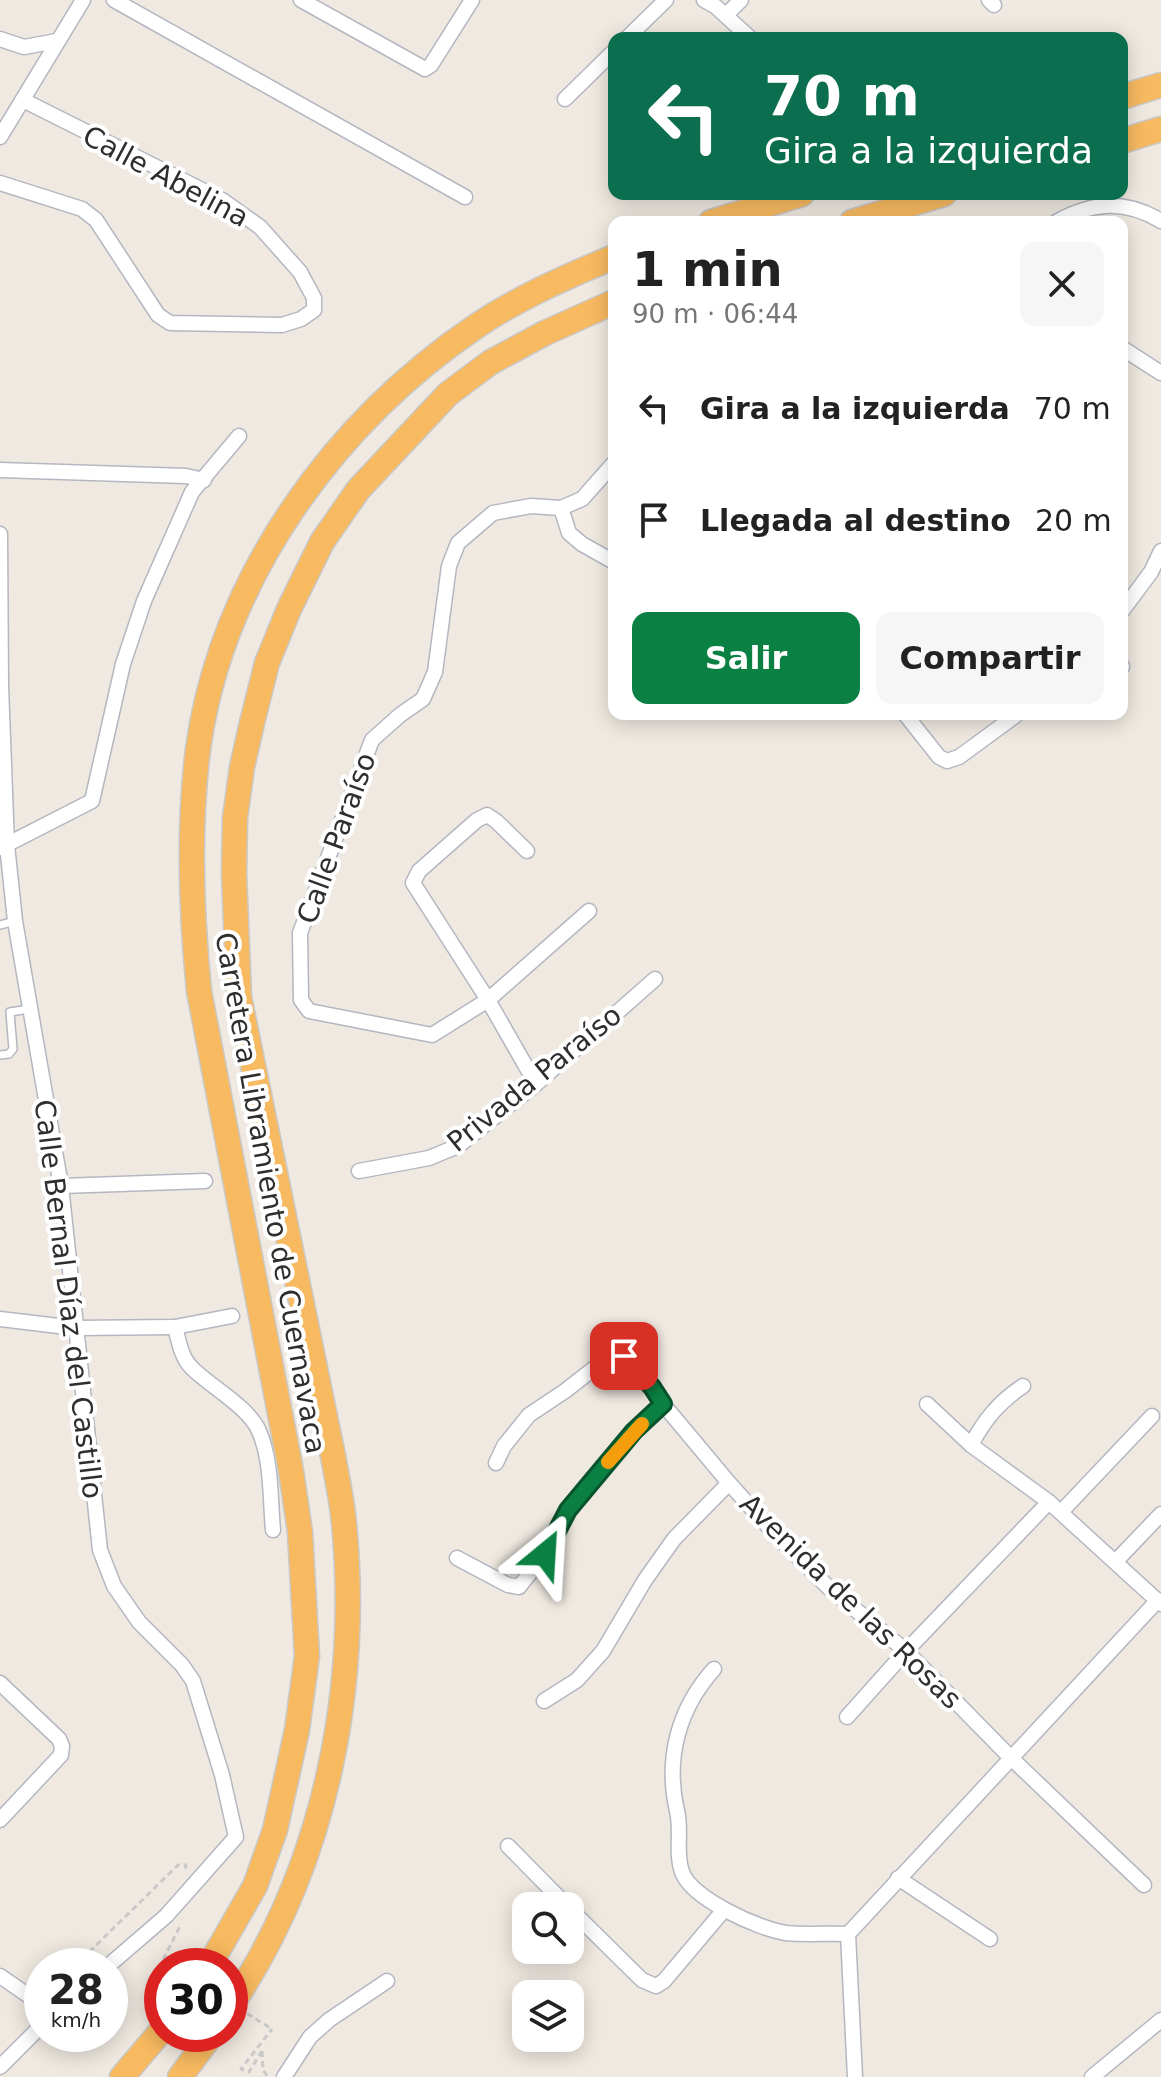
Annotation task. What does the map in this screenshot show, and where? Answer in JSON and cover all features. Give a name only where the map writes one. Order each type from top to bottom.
[{"type":"highway","points":[[1128,95],[1161,85]]},
{"type":"highway","points":[[1128,139],[1161,129]]},
{"type":"highway","points":[[730,216],[782,200]]},
{"type":"highway","points":[[872,216],[924,200]]},
{"type":"highway","name":"Carretera Libramiento de Cuernavaca","points":[[219,1948],[255,1886],[275,1830],[297,1730],[307,1656],[300,1532],[291,1471],[199,991],[191,916],[198,747],[226,641],[249,585],[278,530],[318,474],[368,417],[424,365],[480,324],[532,295],[608,260]]},
{"type":"highway","name":"Carretera Libramiento de Cuernavaca","points":[[248,1976],[288,1899],[323,1799],[337,1739],[345,1661],[347,1590],[344,1522],[333,1456],[239,997],[234,873],[235,818],[242,767],[267,663],[289,609],[322,542],[358,490],[428,414],[491,362],[608,305]]},
{"type":"highway","points":[[122,2077],[144,2051]]},
{"type":"highway","points":[[180,2077],[199,2052]]},
{"type":"street","points":[[0,137],[83,0]]},
{"type":"street","points":[[114,0],[465,197]]},
{"type":"street","points":[[306,1],[425,69],[431,65],[472,0]]},
{"type":"street","points":[[633,32],[666,0]]},
{"type":"street","points":[[704,0],[744,32]]},
{"type":"street","points":[[726,15],[741,0]]},
{"type":"street","points":[[0,39],[24,47],[57,41]]},
{"type":"street","points":[[565,99],[608,57]]},
{"type":"street","name":"Calle Abelina","points":[[0,183],[82,209],[96,220],[158,315],[170,323],[282,325],[301,319],[314,310],[314,298],[300,272],[260,227],[222,200],[23,100]]},
{"type":"street","points":[[1071,216],[1113,204],[1133,208],[1161,221]]},
{"type":"street","points":[[1128,352],[1161,373]]},
{"type":"street","points":[[4,847],[92,801],[123,664],[144,601],[192,492],[239,436]]},
{"type":"street","points":[[0,470],[186,476],[204,480]]},
{"type":"street","points":[[608,470],[582,499],[561,508],[569,533],[608,559]]},
{"type":"street","name":"Calle Paraíso","points":[[561,508],[531,506],[493,513],[458,543],[449,566],[435,672],[423,699],[372,740],[300,933],[301,1000],[309,1011],[432,1035],[488,1000],[589,911]]},
{"type":"street","name":"Calle Bernal Díaz del Castillo","points":[[0,534],[4,847],[8,923],[29,1009],[61,1186],[100,1550],[114,1586],[139,1622],[182,1665],[193,1681],[222,1775],[236,1837],[166,1916],[128,1949]]},
{"type":"street","points":[[1128,603],[1151,572],[1161,551]]},
{"type":"street","points":[[910,720],[939,757],[947,761],[959,757],[1010,720]]},
{"type":"street","points":[[527,851],[487,815],[477,820],[419,871],[413,883],[488,1000],[536,1084]]},
{"type":"street","name":"Privada Paraíso","points":[[359,1171],[429,1158],[458,1146],[536,1084],[655,979]]},
{"type":"street","points":[[61,1186],[205,1181]]},
{"type":"street","points":[[0,1319],[75,1328],[175,1327],[232,1316]]},
{"type":"street","points":[[175,1327],[191,1368],[228,1396],[258,1429],[268,1468],[273,1530]]},
{"type":"street","name":"Avenida de las Rosas","points":[[496,1463],[504,1446],[529,1415],[615,1352],[624,1356],[729,1483],[829,1588],[906,1651],[1010,1757],[1144,1885]]},
{"type":"street","points":[[971,1445],[985,1420],[1003,1399],[1023,1386]]},
{"type":"street","points":[[457,1558],[508,1585],[519,1587],[545,1554],[568,1510],[634,1431],[663,1404]]},
{"type":"street","points":[[855,2077],[848,1934],[1010,1757],[1159,1602],[1061,1512],[971,1445],[927,1404]]},
{"type":"street","points":[[1061,1512],[1152,1416]]},
{"type":"street","points":[[544,1701],[577,1680],[603,1651],[645,1580],[674,1539],[729,1483]]},
{"type":"street","points":[[847,1717],[1049,1502]]},
{"type":"street","points":[[1116,1561],[1161,1514]]},
{"type":"street","points":[[714,1669],[697,1688],[686,1711],[671,1761],[673,1793],[680,1822],[679,1858],[683,1876],[723,1911],[784,1933],[848,1934]]},
{"type":"street","points":[[0,1820],[61,1755],[62,1746],[59,1739],[2,1688]]},
{"type":"street","points":[[508,1846],[553,1892]]},
{"type":"street","points":[[898,1878],[990,1939]]},
{"type":"street","points":[[584,1924],[642,1980],[656,1986],[664,1981],[723,1911]]},
{"type":"street","points":[[0,1976],[24,1993]]},
{"type":"street","points":[[284,2077],[310,2037],[329,2020],[387,1981]]},
{"type":"street","points":[[1092,2077],[1161,2020]]},
{"type":"street","points":[[0,2067],[24,2043]]},
{"type":"lane","points":[[0,1055],[9,1054],[13,1049],[10,1012],[29,1009]]},
{"type":"path","points":[[93,1948],[178,1865],[186,1865],[184,1879]]},
{"type":"path","points":[[248,2015],[272,2029],[241,2069],[249,2072],[262,2051],[263,2070],[268,2077]]},
{"type":"slow traffic","points":[[608,1462],[642,1424]]},
{"type":"route","points":[[545,1554],[568,1510],[634,1431],[663,1404],[624,1356]]}]
